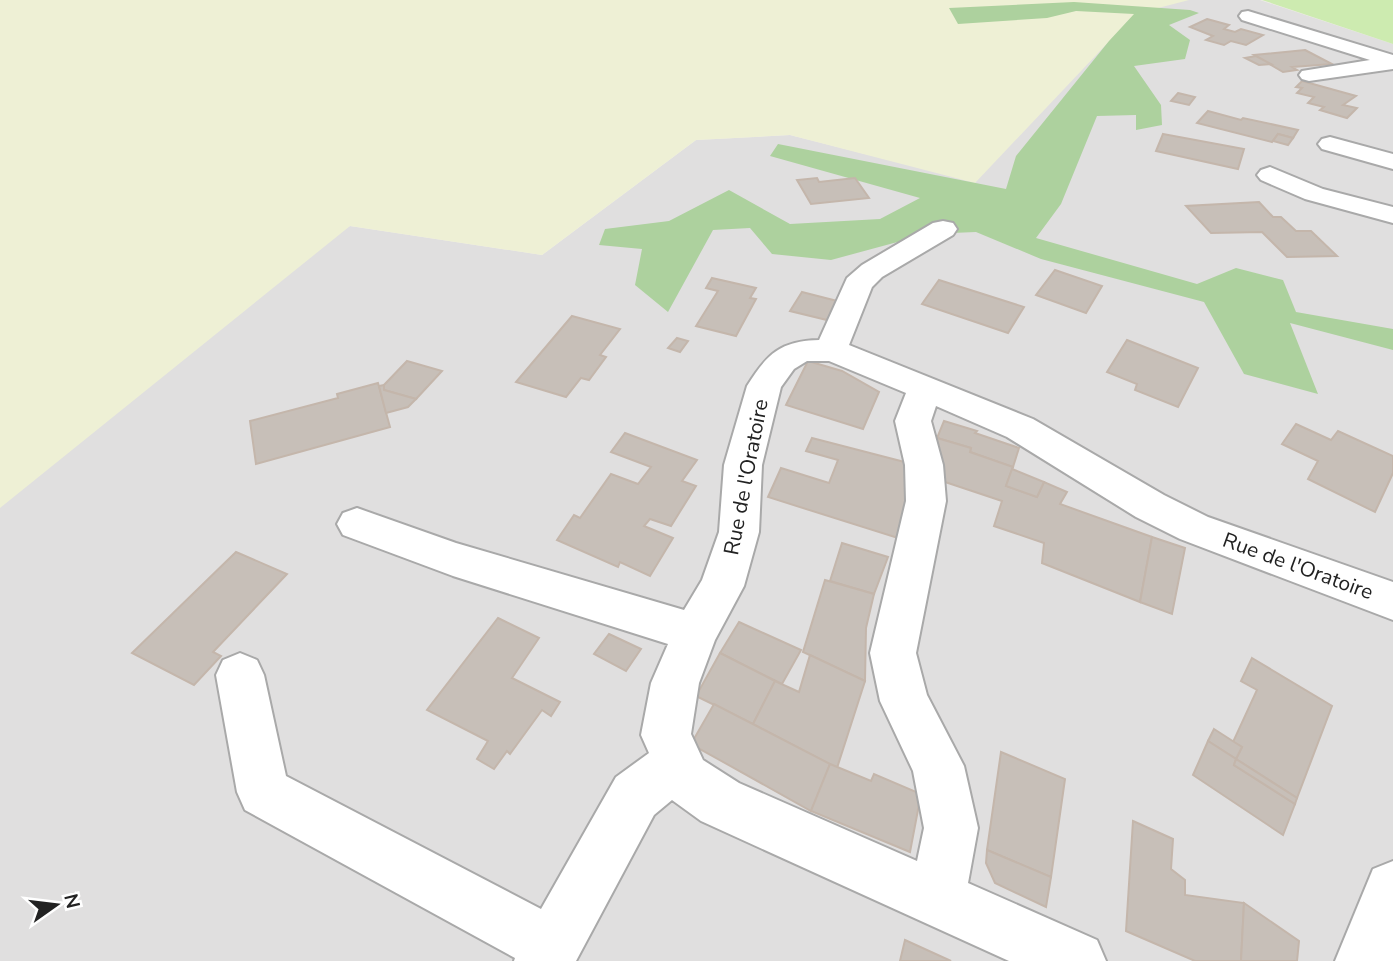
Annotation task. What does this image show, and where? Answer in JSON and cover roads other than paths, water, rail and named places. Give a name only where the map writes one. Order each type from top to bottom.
[{"type":"street","points":[[1248,16],[1393,62]]},
{"type":"street","points":[[1308,75],[1393,62]]},
{"type":"street","points":[[1330,144],[1393,162]]},
{"type":"street","points":[[1270,175],[1314,194],[1393,215]]},
{"type":"street","points":[[831,350],[858,284],[872,271],[943,229]]},
{"type":"street","name":"Rue de l'Oratoire","points":[[1076,961],[720,802],[685,778],[666,735],[675,683],[695,633],[722,586],[739,532],[743,465],[764,386],[782,361],[800,351],[831,350],[859,359],[1020,428],[1150,506],[1194,528],[1393,601]]},
{"type":"street","points":[[925,389],[913,421],[924,465],[926,501],[893,653],[904,701],[938,766],[951,828],[937,897]]},
{"type":"street","points":[[357,524],[453,559],[695,633]]},
{"type":"street","points":[[240,675],[263,792],[548,954],[635,796],[678,762]]},
{"type":"street","points":[[1365,961],[1393,889]]}]
